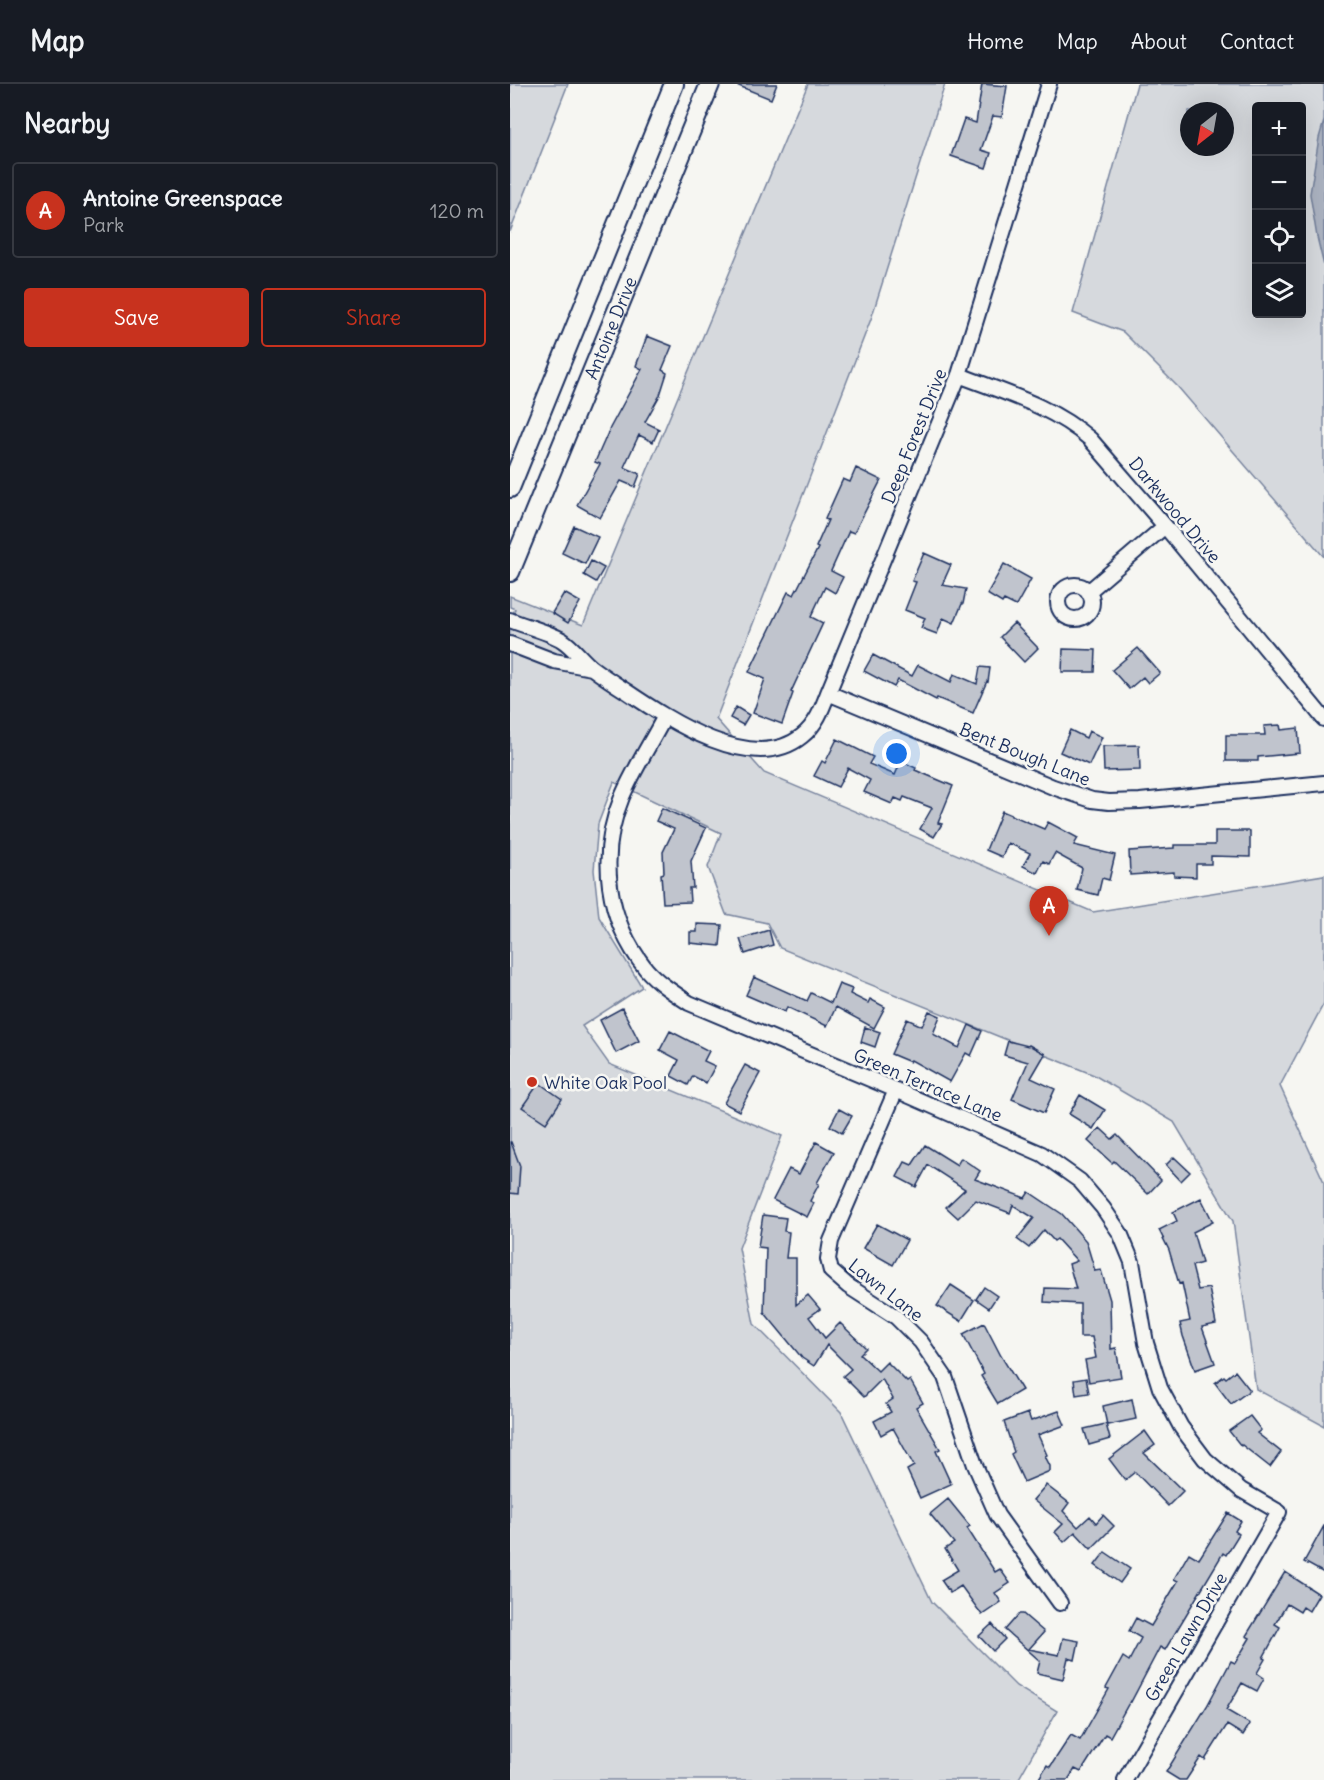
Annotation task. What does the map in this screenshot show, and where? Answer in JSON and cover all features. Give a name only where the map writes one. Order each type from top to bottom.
[{"type":"main road","name":"Antoine Drive","points":[[510,488],[674,84]]},
{"type":"main road","name":"Antoine Drive","points":[[510,572],[710,84]]},
{"type":"main road","points":[[613,236],[642,248]]},
{"type":"main road","points":[[537,424],[566,435]]},
{"type":"street","name":"Deep Forest Drive","points":[[665,716],[712,739],[748,750],[778,748],[790,744],[802,737],[818,717],[958,375],[1049,84]]},
{"type":"street","name":"Darkwood Drive","points":[[958,375],[1039,406],[1076,427],[1104,454],[1324,719]]},
{"type":"street","points":[[1088,592],[1165,526]]},
{"type":"street","points":[[510,620],[562,640],[592,668],[665,716]]},
{"type":"street","points":[[510,644],[554,661],[592,668]]},
{"type":"street","name":"Bent Bough Lane","points":[[828,693],[1053,787],[1092,800],[1140,801],[1324,783]]},
{"type":"street","name":"Green Terrace Lane","points":[[665,716],[621,798],[608,848],[608,875],[614,908],[626,937],[646,969],[664,987],[689,1004],[896,1090],[1042,1154],[1080,1181],[1120,1233],[1132,1262],[1146,1343],[1160,1388],[1181,1427],[1205,1459],[1241,1490],[1279,1512]]},
{"type":"street","name":"Lawn Lane","points":[[896,1090],[831,1241],[828,1259],[831,1271],[848,1286],[896,1317],[921,1342],[945,1377],[975,1465],[997,1515],[1059,1603]]},
{"type":"street","name":"Green Lawn Drive","points":[[1125,1780],[1279,1512]]},
{"type":"shaded area","points":[[510,84],[568,84],[510,232]]},
{"type":"shaded area","points":[[808,84],[945,84],[871,319],[716,719],[764,773],[1093,912],[1324,875],[1324,1003],[1280,1086],[1324,1182],[1324,1426],[1256,1389],[1233,1221],[1174,1122],[1094,1075],[780,948],[767,923],[726,914],[708,867],[721,833],[614,782],[598,824],[594,870],[599,917],[642,987],[582,1026],[609,1064],[782,1136],[739,1248],[754,1324],[841,1412],[932,1602],[1016,1686],[1057,1711],[1018,1780],[510,1780],[510,620],[515,609],[510,607],[510,596],[583,625]]},
{"type":"shaded area","points":[[1137,84],[1324,84],[1324,557],[1178,387],[1123,332],[1073,313]]},
{"type":"shaded area","points":[[1324,121],[1324,266],[1310,194]]},
{"type":"building","points":[[734,84],[777,84],[771,99]]},
{"type":"building","points":[[982,84],[1007,86],[1002,117],[993,116],[981,150],[991,153],[986,168],[951,156],[964,119],[976,123]]},
{"type":"building","points":[[647,336],[672,346],[662,370],[667,373],[660,395],[645,422],[659,429],[653,442],[639,435],[624,467],[640,474],[635,487],[621,481],[600,518],[577,505],[600,464],[595,462],[610,428],[642,369],[636,366]]},
{"type":"building","points":[[856,468],[881,480],[854,533],[849,531],[831,571],[843,577],[835,593],[825,587],[811,617],[823,623],[791,692],[793,693],[782,724],[753,713],[765,679],[749,672],[788,592],[794,595],[818,548],[816,547],[828,520],[825,519],[843,479],[850,482]]},
{"type":"building","points":[[574,526],[598,537],[585,564],[562,553]]},
{"type":"building","points":[[924,553],[951,565],[942,585],[966,589],[963,604],[954,623],[943,618],[937,634],[921,628],[925,618],[905,610],[916,582],[912,581]]},
{"type":"building","points":[[591,561],[604,568],[596,582],[584,575]]},
{"type":"building","points":[[1004,564],[1031,579],[1016,606],[1004,600],[1002,603],[987,594]]},
{"type":"building","points":[[564,593],[580,602],[568,623],[552,613]]},
{"type":"building","points":[[1014,623],[1038,648],[1024,662],[1000,637]]},
{"type":"building","points":[[1138,648],[1160,673],[1148,683],[1143,677],[1129,689],[1112,670]]},
{"type":"building","points":[[1063,649],[1096,650],[1095,672],[1062,672]]},
{"type":"building","points":[[873,655],[912,676],[918,665],[951,682],[954,674],[977,684],[980,667],[990,668],[988,682],[973,713],[937,698],[936,700],[898,680],[894,687],[864,671]]},
{"type":"building","points":[[736,707],[749,715],[743,725],[730,718]]},
{"type":"building","points":[[1280,725],[1281,730],[1298,728],[1300,753],[1258,757],[1258,761],[1226,761],[1226,735],[1265,735],[1264,726]]},
{"type":"building","points":[[1070,730],[1086,738],[1089,731],[1102,737],[1089,765],[1060,752]]},
{"type":"building","points":[[837,739],[873,757],[869,764],[895,775],[901,761],[916,768],[915,770],[953,786],[938,823],[942,824],[934,837],[920,829],[932,808],[904,797],[902,801],[895,798],[892,804],[864,792],[870,780],[848,768],[838,787],[814,776],[822,761],[825,763]]},
{"type":"building","points":[[1139,745],[1140,770],[1104,771],[1103,746]]},
{"type":"building","points":[[662,808],[706,828],[691,861],[693,888],[689,888],[690,902],[663,903],[661,874],[664,873],[663,852],[674,829],[656,821]]},
{"type":"building","points":[[1002,811],[1044,829],[1048,822],[1078,838],[1074,845],[1115,855],[1109,880],[1102,878],[1098,895],[1077,890],[1082,868],[1055,853],[1049,864],[1043,861],[1037,873],[1023,866],[1030,853],[1008,843],[1002,857],[986,850]]},
{"type":"building","points":[[1215,831],[1250,831],[1250,857],[1211,856],[1211,864],[1196,864],[1196,877],[1174,876],[1174,872],[1130,875],[1129,851],[1174,848],[1174,845],[1215,845]]},
{"type":"building","points":[[697,924],[722,925],[720,946],[690,943],[690,932],[697,932]]},
{"type":"building","points":[[769,930],[773,945],[745,954],[740,939]]},
{"type":"building","points":[[754,977],[807,1001],[811,993],[831,1003],[839,984],[852,989],[850,994],[868,1003],[870,999],[885,1007],[874,1028],[836,1007],[827,1026],[787,1007],[785,1012],[746,995]]},
{"type":"building","points":[[622,1008],[639,1041],[616,1053],[600,1020]]},
{"type":"building","points":[[929,1011],[940,1016],[933,1034],[959,1048],[969,1025],[982,1031],[971,1056],[966,1053],[950,1082],[911,1060],[910,1062],[891,1054],[907,1019],[922,1026]]},
{"type":"building","points":[[865,1027],[880,1032],[875,1047],[861,1042]]},
{"type":"building","points":[[670,1031],[709,1051],[704,1061],[715,1066],[706,1083],[693,1076],[688,1085],[671,1076],[679,1060],[660,1050]]},
{"type":"building","points":[[1008,1041],[1029,1045],[1045,1054],[1031,1078],[1055,1089],[1044,1113],[1012,1099],[1028,1062],[1004,1055]]},
{"type":"building","points":[[745,1065],[760,1073],[739,1111],[724,1103]]},
{"type":"building","points":[[539,1083],[562,1099],[546,1123],[522,1107]]},
{"type":"building","points":[[1080,1095],[1105,1110],[1093,1129],[1069,1114]]},
{"type":"building","points":[[839,1109],[852,1116],[842,1133],[830,1126]]},
{"type":"building","points":[[1100,1128],[1112,1139],[1117,1135],[1161,1180],[1148,1194],[1114,1161],[1112,1163],[1088,1141]]},
{"type":"building","points":[[510,1142],[520,1166],[518,1194],[510,1193]]},
{"type":"building","points":[[816,1142],[834,1152],[817,1183],[819,1184],[810,1201],[814,1203],[807,1217],[773,1200],[789,1169],[799,1174]]},
{"type":"building","points":[[925,1145],[957,1165],[961,1158],[980,1171],[975,1179],[1025,1198],[1029,1192],[1062,1214],[1086,1241],[1095,1271],[1101,1270],[1110,1300],[1111,1349],[1116,1348],[1121,1377],[1089,1382],[1085,1360],[1096,1358],[1092,1337],[1080,1337],[1080,1304],[1044,1302],[1045,1288],[1076,1289],[1069,1264],[1077,1261],[1057,1239],[1054,1241],[1044,1230],[1029,1248],[1017,1239],[1034,1218],[1013,1205],[1010,1213],[976,1200],[958,1218],[946,1207],[965,1189],[928,1165],[916,1187],[897,1177],[905,1162],[912,1165]]},
{"type":"building","points":[[1174,1157],[1190,1172],[1181,1181],[1166,1165]]},
{"type":"building","points":[[1201,1198],[1213,1222],[1193,1232],[1202,1263],[1192,1266],[1198,1290],[1209,1288],[1216,1324],[1202,1327],[1215,1363],[1195,1370],[1180,1323],[1190,1321],[1182,1283],[1179,1284],[1169,1250],[1159,1230],[1177,1221],[1173,1212]]},
{"type":"building","points":[[763,1215],[786,1218],[784,1231],[789,1232],[786,1258],[796,1258],[796,1305],[808,1295],[820,1309],[809,1317],[825,1338],[840,1323],[866,1348],[860,1354],[878,1371],[887,1362],[907,1382],[910,1380],[923,1403],[916,1407],[940,1449],[936,1451],[951,1484],[920,1498],[907,1470],[914,1466],[893,1428],[881,1435],[874,1421],[891,1412],[886,1404],[893,1399],[882,1379],[864,1397],[843,1376],[851,1369],[827,1345],[814,1366],[802,1358],[764,1312],[766,1248],[758,1247]]},
{"type":"building","points":[[877,1224],[907,1240],[893,1265],[863,1248]]},
{"type":"building","points":[[951,1285],[974,1300],[961,1321],[937,1306]]},
{"type":"building","points":[[984,1287],[997,1296],[989,1308],[976,1299]]},
{"type":"building","points":[[984,1323],[1022,1390],[998,1404],[981,1376],[984,1374],[963,1334]]},
{"type":"building","points":[[1235,1371],[1250,1390],[1231,1404],[1215,1383]]},
{"type":"building","points":[[1086,1378],[1089,1393],[1076,1395],[1074,1380]]},
{"type":"building","points":[[1132,1399],[1136,1419],[1107,1425],[1103,1406]]},
{"type":"building","points":[[1059,1411],[1065,1425],[1038,1435],[1047,1455],[1045,1456],[1050,1471],[1024,1482],[1011,1454],[1014,1452],[1004,1422],[1028,1413],[1031,1421]]},
{"type":"building","points":[[1250,1416],[1261,1430],[1257,1433],[1281,1452],[1270,1467],[1241,1446],[1229,1431]]},
{"type":"building","points":[[1106,1424],[1110,1439],[1089,1445],[1084,1429]]},
{"type":"building","points":[[1145,1431],[1155,1445],[1144,1453],[1183,1491],[1168,1506],[1135,1472],[1125,1480],[1109,1459]]},
{"type":"building","points":[[1046,1485],[1069,1503],[1063,1511],[1078,1527],[1090,1516],[1096,1523],[1103,1515],[1114,1526],[1091,1549],[1075,1532],[1064,1542],[1055,1532],[1063,1524],[1033,1500]]},
{"type":"building","points":[[948,1499],[970,1526],[967,1528],[995,1572],[1000,1569],[1010,1583],[995,1593],[1001,1602],[982,1615],[961,1586],[950,1593],[941,1580],[958,1570],[945,1549],[954,1543],[930,1514]]},
{"type":"building","points":[[1228,1513],[1241,1521],[1235,1531],[1239,1534],[1226,1555],[1223,1553],[1165,1650],[1160,1647],[1110,1737],[1105,1734],[1081,1772],[1075,1769],[1068,1780],[1038,1780],[1047,1765],[1050,1767],[1071,1735],[1080,1740],[1109,1689],[1106,1688],[1123,1657],[1129,1661],[1141,1638],[1129,1631],[1136,1618],[1151,1626],[1178,1581],[1174,1579],[1189,1553],[1199,1559]]},
{"type":"building","points":[[1324,1526],[1324,1573],[1304,1562]]},
{"type":"building","points":[[1105,1552],[1130,1569],[1120,1583],[1095,1565]]},
{"type":"building","points":[[1285,1572],[1319,1594],[1309,1611],[1303,1607],[1300,1612],[1287,1604],[1275,1624],[1280,1627],[1257,1673],[1264,1678],[1257,1691],[1242,1683],[1226,1710],[1250,1724],[1243,1735],[1227,1725],[1205,1760],[1201,1757],[1186,1780],[1179,1780],[1166,1772],[1207,1706],[1231,1661],[1235,1663],[1250,1638],[1246,1636]]},
{"type":"building","points":[[1019,1614],[1023,1614],[1044,1632],[1029,1649],[1059,1655],[1063,1638],[1079,1641],[1075,1660],[1068,1658],[1063,1679],[1037,1673],[1040,1661],[1005,1630]]},
{"type":"building","points":[[992,1624],[1005,1639],[993,1651],[979,1636]]},
{"type":"place","name":"Antoine Greenspace","points":[[1049,936]]},
{"type":"place","name":"White Oak Pool","points":[[532,1082]]}]
